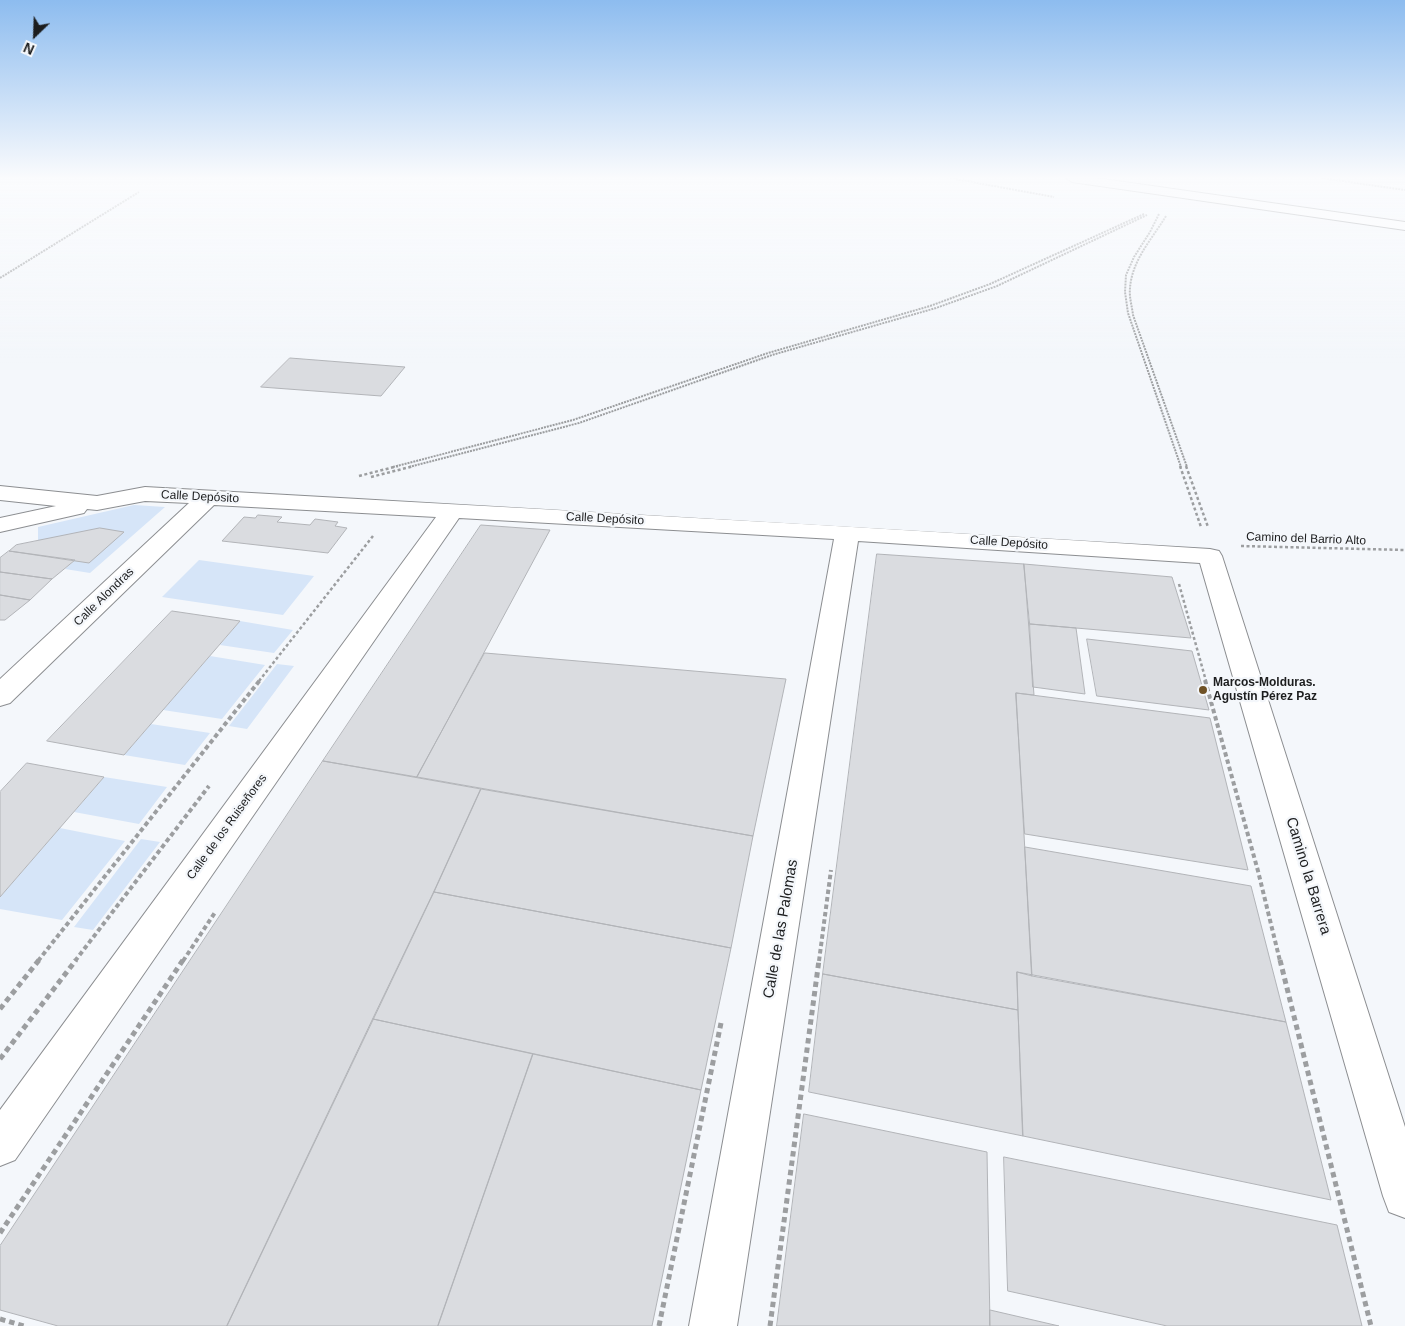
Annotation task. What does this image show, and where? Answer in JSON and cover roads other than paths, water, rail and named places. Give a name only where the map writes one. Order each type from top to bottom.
[{"type":"main road","name":"Calle Depósito","points":[[0,493],[97,503],[146,494],[1212,551]]},
{"type":"main road","name":"Calle Alondras","points":[[0,696],[209,498]]},
{"type":"main road","points":[[0,525],[97,503]]},
{"type":"main road","name":"Calle de los Ruiseñores","points":[[0,1145],[453,510]]},
{"type":"main road","name":"Calle de las Palomas","points":[[713,1326],[848,533]]},
{"type":"main road","name":"Camino la Barrera","points":[[1212,551],[1405,1196]]},
{"type":"place","name":"Marcos-Molduras. Agustín Pérez Paz","points":[[1203,690]]}]
